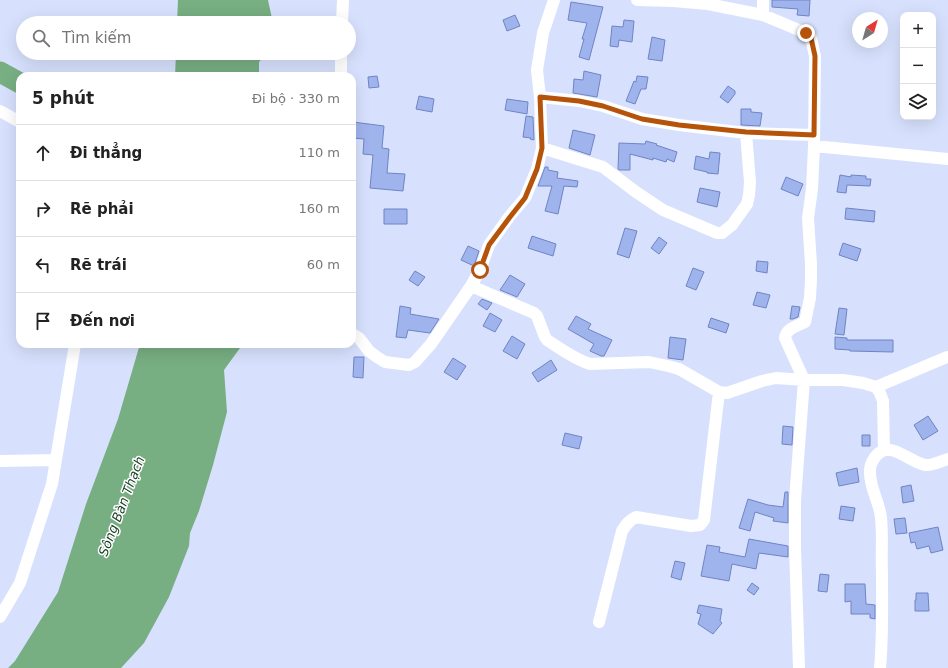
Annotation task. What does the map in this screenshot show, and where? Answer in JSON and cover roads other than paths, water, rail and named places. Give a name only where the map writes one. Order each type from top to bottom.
[{"type":"street","points":[[342,16],[343,0]]},
{"type":"street","points":[[356,336],[369,351],[385,362],[409,365],[415,362],[431,344],[471,286],[480,270],[489,245],[525,198],[537,169],[542,148],[540,97],[537,70],[543,33],[554,0]]},
{"type":"street","points":[[637,0],[708,4],[763,15],[806,33],[811,38],[815,56],[812,189],[808,218],[811,264],[810,298],[805,322],[785,333],[785,338],[804,380],[795,500],[799,668]]},
{"type":"street","points":[[763,0],[763,15]]},
{"type":"street","points":[[341,72],[342,60]]},
{"type":"street","points":[[540,97],[579,101],[603,106],[642,119],[814,140],[948,160]]},
{"type":"street","points":[[0,111],[16,120]]},
{"type":"street","points":[[542,148],[603,167],[663,210],[716,232],[722,233],[732,225],[747,204],[750,182],[746,132]]},
{"type":"street","points":[[471,286],[534,313],[538,316],[547,340],[572,356],[590,364],[649,362],[668,366],[679,369],[719,392],[727,393],[762,381],[776,378],[843,380],[864,383],[876,387],[883,400],[884,450]]},
{"type":"street","points":[[0,617],[20,583],[52,484],[74,348]]},
{"type":"street","points":[[876,387],[947,357]]},
{"type":"street","points":[[599,622],[622,531],[632,519],[636,517],[690,526],[700,525],[704,520],[719,392]]},
{"type":"street","points":[[880,668],[882,603],[881,518],[872,484],[870,470],[872,463],[876,455],[884,450],[895,451],[924,465],[930,465],[948,458]]},
{"type":"street","points":[[0,461],[56,460]]},
{"type":"water","points":[[178,0],[268,0],[271,16],[177,16]]},
{"type":"water","points":[[176,60],[261,60],[259,62],[259,72],[175,72]]},
{"type":"water","name":"Sông Bàn Thạch","points":[[139,348],[240,348],[224,370],[227,412],[199,511],[190,533],[189,546],[169,597],[144,643],[121,668],[8,668],[15,661],[58,592],[86,504],[118,419]]},
{"type":"waterway","points":[[0,72],[16,81]]}]
